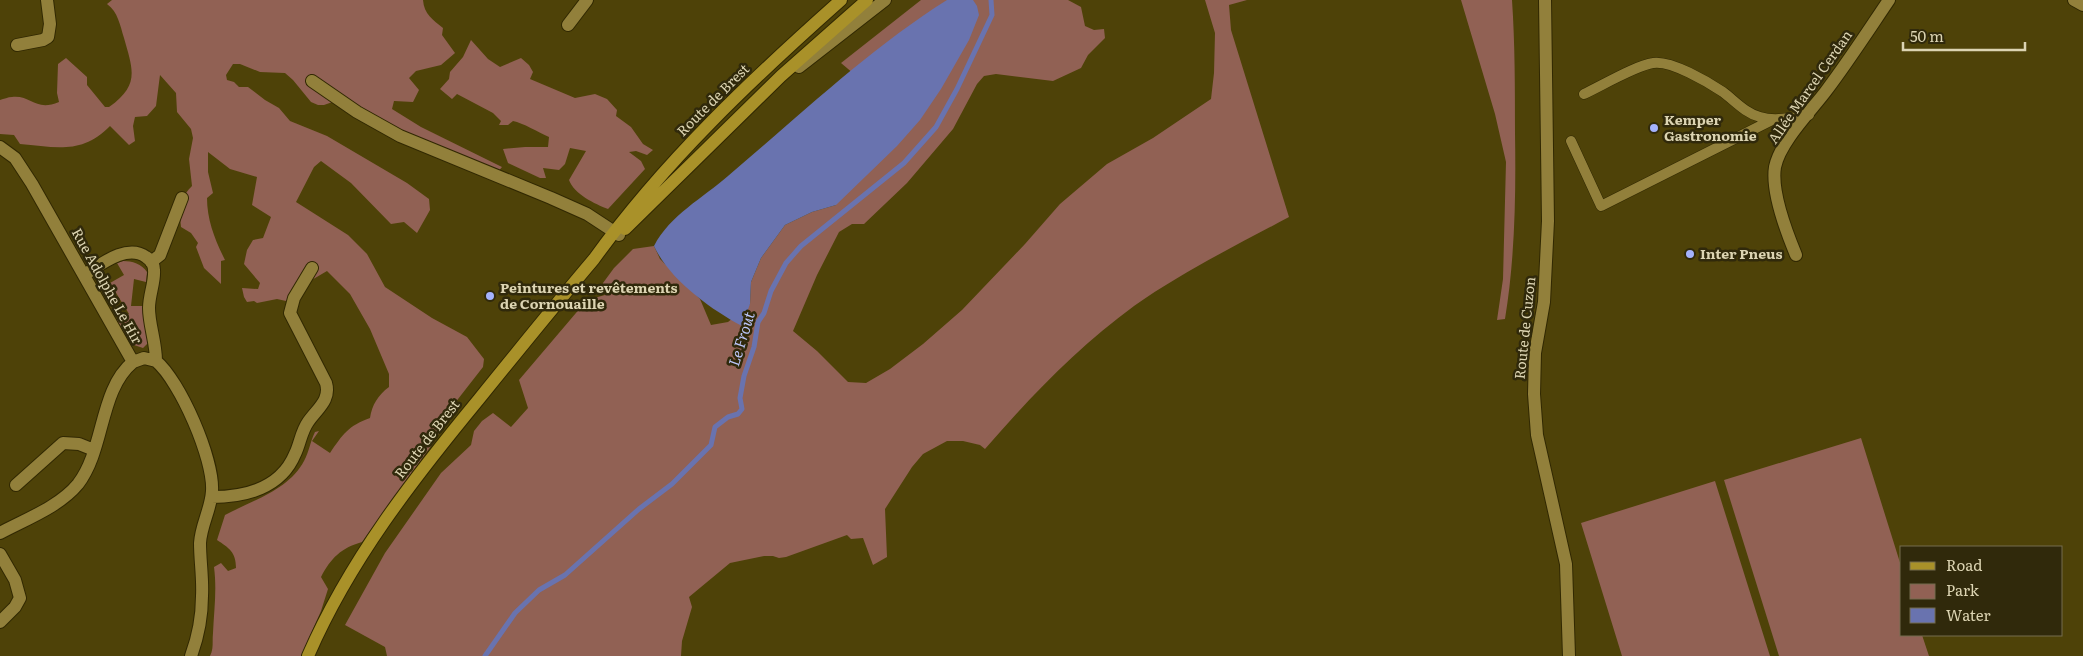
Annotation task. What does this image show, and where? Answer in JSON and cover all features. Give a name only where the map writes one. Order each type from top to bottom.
[{"type":"main road","name":"Route de Brest","points":[[308,656],[324,620],[356,564],[404,492],[594,259],[691,144],[762,72],[841,0]]},
{"type":"main road","name":"Route de Brest","points":[[617,233],[752,104],[867,0]]},
{"type":"street","points":[[17,45],[43,40],[48,37],[50,24],[47,0]]},
{"type":"street","points":[[568,25],[587,0]]},
{"type":"street","name":"Route de Brest","points":[[752,104],[885,0]]},
{"type":"street","name":"Route de Cuzon","points":[[1545,0],[1548,220],[1544,302],[1535,354],[1534,394],[1537,435],[1566,564],[1569,656]]},
{"type":"street","name":"Allée Marcel Cerdan","points":[[1796,255],[1778,198],[1775,168],[1783,148],[1809,115],[1889,0]]},
{"type":"street","points":[[2074,0],[2083,5]]},
{"type":"street","points":[[312,81],[357,112],[400,136],[587,214],[617,233]]},
{"type":"street","name":"Rue Adolphe Le Hir","points":[[0,147],[11,154],[20,166],[132,362],[123,371],[116,385],[94,450],[84,473],[71,491],[50,506],[0,533]]},
{"type":"street","points":[[151,262],[160,255],[182,198]]},
{"type":"street","points":[[84,275],[123,254],[136,253],[146,257],[151,262],[154,270],[149,296],[149,312],[156,361]]},
{"type":"street","points":[[212,497],[243,495],[263,488],[279,477],[290,465],[308,421],[326,399],[328,394],[326,382],[290,314],[294,298],[312,268]]},
{"type":"street","points":[[132,362],[144,358],[156,361],[172,378],[194,424],[209,467],[212,497],[202,529],[200,549],[202,596],[198,632],[191,656]]},
{"type":"street","points":[[16,486],[63,443],[79,444],[94,450]]},
{"type":"street","points":[[0,554],[15,580],[20,598],[15,607],[0,622]]},
{"type":"lane","points":[[1584,94],[1648,64],[1662,63],[1710,84],[1750,114],[1772,120]]},
{"type":"lane","points":[[1571,140],[1601,206],[1772,120],[1809,115]]},
{"type":"green space","points":[[112,0],[423,0],[427,13],[443,28],[442,35],[455,53],[441,65],[416,71],[409,78],[419,90],[413,102],[394,101],[392,109],[421,127],[502,167],[496,174],[420,143],[341,99],[324,105],[311,102],[285,73],[260,72],[240,64],[233,64],[226,75],[227,80],[234,82],[239,87],[248,87],[279,108],[290,121],[327,136],[407,183],[429,199],[430,210],[417,233],[404,222],[391,224],[351,183],[321,161],[314,167],[296,202],[348,235],[367,254],[385,287],[432,318],[467,337],[484,359],[483,367],[444,417],[440,432],[431,446],[362,542],[342,551],[325,570],[321,577],[328,589],[321,611],[301,656],[210,656],[215,600],[214,567],[221,563],[228,571],[236,568],[235,558],[231,551],[217,540],[225,515],[269,494],[289,480],[306,458],[315,432],[319,431],[312,441],[330,453],[347,431],[356,424],[370,418],[376,401],[389,387],[389,374],[370,329],[350,294],[327,271],[310,281],[286,301],[277,299],[257,303],[254,301],[247,302],[242,288],[258,289],[260,283],[244,264],[247,250],[253,240],[263,238],[271,217],[252,205],[257,177],[230,169],[208,152],[208,172],[213,193],[207,198],[208,214],[225,260],[221,261],[221,284],[204,268],[196,247],[198,243],[191,233],[181,227],[180,221],[180,210],[183,200],[192,186],[189,159],[193,138],[191,129],[177,112],[176,93],[160,75],[156,106],[147,116],[135,117],[133,126],[135,141],[129,145],[110,126],[100,135],[89,141],[68,147],[20,144],[14,135],[0,134],[0,100],[19,97],[44,105],[59,102],[57,93],[58,64],[66,58],[87,77],[87,85],[105,107],[109,107],[126,91],[132,76],[130,59],[118,19],[114,11],[107,4]]},
{"type":"green space","points":[[921,0],[1068,0],[1081,7],[1085,26],[1094,30],[1104,29],[1105,38],[1088,55],[1081,68],[1053,81],[996,74],[984,76],[977,84],[953,129],[907,183],[864,224],[852,224],[839,232],[817,275],[793,331],[817,351],[848,382],[866,383],[890,369],[923,344],[962,310],[1060,204],[1107,164],[1153,138],[1211,99],[1215,33],[1205,0],[1247,0],[1229,5],[1231,30],[1289,217],[1190,270],[1134,306],[1113,322],[1055,373],[985,449],[980,445],[963,441],[947,441],[923,454],[912,467],[885,509],[887,557],[873,565],[863,538],[851,539],[847,535],[786,557],[764,556],[730,563],[689,597],[692,607],[682,641],[681,656],[387,656],[385,647],[345,625],[385,553],[441,473],[471,445],[474,431],[482,421],[493,413],[511,427],[528,408],[519,380],[587,300],[605,295],[603,283],[614,268],[633,249],[654,246],[660,259],[700,299],[711,325],[728,322],[750,304],[751,282],[761,258],[785,225],[812,212],[836,205],[854,74],[841,63]]},
{"type":"green space","points":[[1461,0],[1512,0],[1515,66],[1515,203],[1513,250],[1505,319],[1497,320],[1503,279],[1506,162],[1495,114]]},
{"type":"green space","points":[[471,40],[488,59],[500,67],[521,58],[529,65],[533,72],[530,79],[575,98],[595,94],[607,99],[617,110],[616,116],[631,127],[643,144],[653,150],[647,155],[636,151],[629,152],[641,161],[645,169],[608,209],[580,194],[569,180],[586,151],[570,148],[565,164],[559,170],[543,168],[546,178],[540,178],[508,163],[503,149],[548,147],[549,137],[513,121],[508,125],[499,125],[501,121],[493,113],[457,94],[452,99],[440,89],[449,79],[450,72],[463,57]]},
{"type":"green space","points":[[123,261],[136,264],[147,272],[146,282],[134,279],[131,306],[143,306],[148,343],[143,348],[131,344],[117,320],[129,314],[110,283],[124,275],[117,263]]},
{"type":"green space","points":[[1861,438],[1900,563],[1900,636],[1922,636],[1929,656],[1779,656],[1724,480]]},
{"type":"green space","points":[[1715,481],[1770,656],[1622,656],[1581,523]]},
{"type":"water","points":[[947,0],[973,0],[979,15],[969,40],[941,89],[920,120],[897,146],[836,205],[812,212],[785,225],[761,258],[751,282],[750,304],[742,326],[717,311],[692,292],[670,270],[654,246],[669,225],[862,62],[918,19]]},
{"type":"waterway","name":"Le Frout","points":[[485,656],[515,613],[539,590],[565,575],[639,509],[672,484],[711,445],[715,427],[728,417],[738,414],[742,409],[740,398],[744,376],[754,347],[758,322],[764,313],[771,291],[786,263],[801,246],[904,163],[936,127],[957,89],[992,15],[991,0]]},
{"type":"place","name":"Kemper Gastronomie","points":[[1654,128]]},
{"type":"place","name":"Inter Pneus","points":[[1690,254]]},
{"type":"place","name":"Peintures et revêtements de Cornouaille","points":[[490,296]]}]
